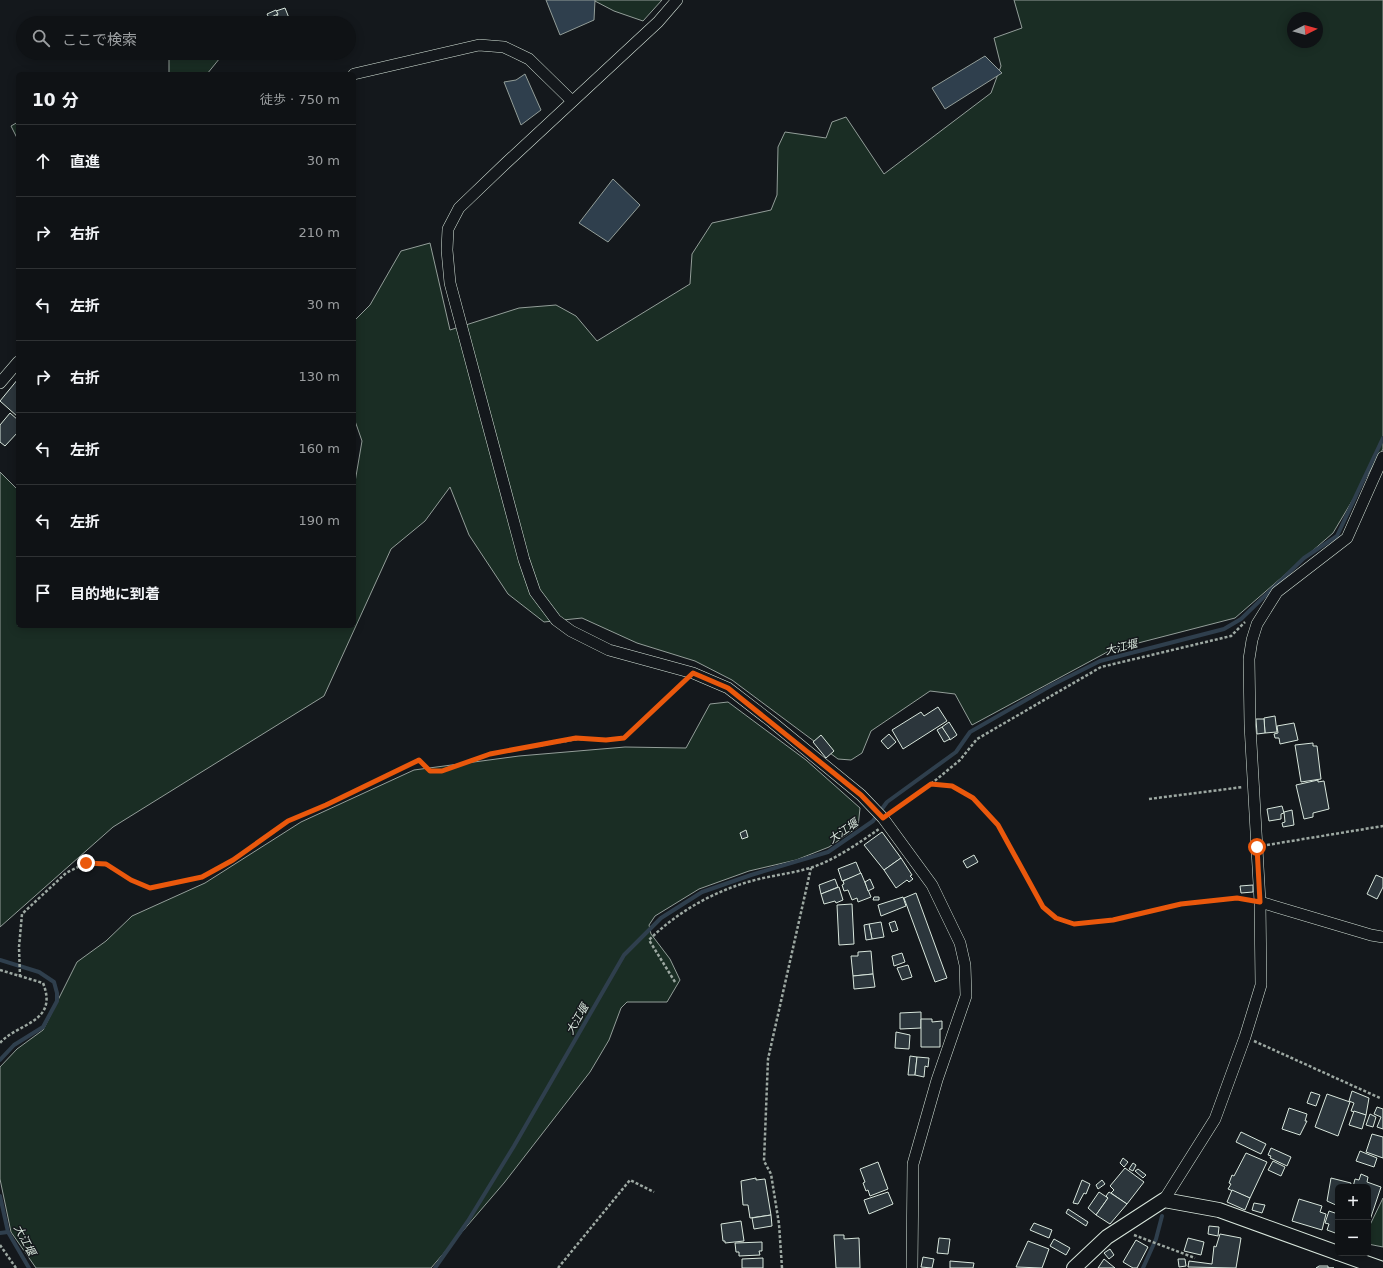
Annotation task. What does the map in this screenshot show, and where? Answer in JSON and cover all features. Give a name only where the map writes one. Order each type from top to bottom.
[{"type":"street","points":[[677,0],[658,22],[459,208],[448,229],[447,250],[450,283],[524,560],[535,592],[556,620],[571,631],[609,650],[693,673],[728,688],[821,762],[861,795],[884,820],[932,885],[960,944],[965,965],[966,996],[937,1080],[913,1164],[912,1268]]},
{"type":"street","points":[[356,74],[479,45],[504,47],[529,59],[572,102]]},
{"type":"street","points":[[0,383],[16,364]]},
{"type":"street","points":[[1074,1268],[1107,1237],[1164,1200],[1215,1119],[1245,1037],[1261,985],[1260,902],[1250,725],[1249,659],[1252,640],[1257,624],[1277,592],[1347,538],[1383,457]]},
{"type":"street","points":[[1260,902],[1371,935],[1383,937]]},
{"type":"street","points":[[1164,1200],[1219,1210],[1335,1252]]},
{"type":"street","points":[[1346,1256],[1380,1268]]},
{"type":"path","points":[[675,982],[649,940],[663,926],[713,894],[758,880],[811,868],[855,846],[884,820],[960,760],[977,739],[1101,668],[1232,636],[1248,619]]},
{"type":"path","points":[[20,977],[18,948],[22,914],[66,873],[86,863],[106,864],[131,880],[150,888],[202,877],[233,860],[288,821],[326,805],[419,760],[430,771],[442,771],[490,754],[576,738],[606,740],[624,738],[693,673]]},
{"type":"path","points":[[931,784],[952,786],[973,798],[998,825],[1043,907],[1056,918],[1074,924],[1113,920],[1181,904],[1237,898],[1260,902]]},
{"type":"path","points":[[1149,799],[1253,786]]},
{"type":"path","points":[[1257,847],[1383,826]]},
{"type":"path","points":[[782,1268],[779,1224],[772,1174],[764,1162],[768,1059],[811,868]]},
{"type":"path","points":[[0,970],[43,983],[48,994],[46,1005],[34,1022],[0,1043]]},
{"type":"path","points":[[1245,1037],[1380,1098]]},
{"type":"path","points":[[558,1268],[630,1180],[654,1192]]},
{"type":"path","points":[[1118,1229],[1195,1258]]},
{"type":"path","points":[[0,1245],[16,1268]]},
{"type":"green space","points":[[593,0],[662,0],[643,21],[614,11]]},
{"type":"green space","points":[[1014,0],[1383,0],[1383,449],[1333,533],[1235,618],[1111,650],[972,725],[955,694],[930,691],[871,731],[862,753],[851,760],[838,759],[732,680],[695,661],[637,643],[582,618],[544,622],[508,594],[469,535],[450,487],[425,521],[391,549],[356,626],[356,476],[362,441],[356,424],[356,319],[370,305],[401,251],[430,243],[450,330],[519,308],[556,305],[576,316],[597,341],[690,284],[692,254],[712,223],[771,210],[777,195],[778,147],[785,132],[826,138],[832,122],[846,117],[884,174],[991,93],[1001,66],[994,38],[1022,28]]},
{"type":"green space","points":[[169,60],[218,60],[209,72],[169,72]]},
{"type":"green space","points":[[16,123],[16,136],[11,126]]},
{"type":"green space","points":[[0,472],[16,488],[16,628],[355,628],[324,696],[113,827],[0,927]]},
{"type":"green space","points":[[728,702],[806,760],[860,808],[858,827],[829,847],[796,860],[749,871],[699,889],[655,916],[649,925],[651,934],[670,959],[680,980],[667,1002],[627,1002],[621,1008],[609,1040],[590,1072],[504,1183],[431,1268],[36,1268],[11,1232],[0,1179],[0,1067],[17,1049],[43,1030],[77,962],[106,941],[132,916],[205,883],[301,822],[414,770],[519,756],[625,747],[686,748],[710,704]]},
{"type":"green space","points":[[1383,1198],[1383,1247],[1371,1245],[1371,1223]]},
{"type":"water","points":[[546,0],[595,0],[594,20],[560,35]]},
{"type":"water","points":[[985,56],[1002,73],[945,109],[932,88]]},
{"type":"water","points":[[525,74],[541,110],[521,125],[504,82],[516,80]]},
{"type":"water","points":[[613,179],[640,205],[608,242],[579,223]]},
{"type":"building","points":[[285,8],[288,16],[276,16],[278,15],[276,11]]},
{"type":"building","points":[[276,10],[278,14],[268,16],[267,14]]},
{"type":"building","points":[[16,381],[16,415],[0,401]]},
{"type":"building","points":[[10,413],[16,418],[16,434],[5,446],[0,442],[0,425]]},
{"type":"building","points":[[938,707],[947,721],[903,749],[892,730],[921,712],[924,716]]},
{"type":"building","points":[[1275,716],[1277,732],[1265,733],[1264,718]]},
{"type":"building","points":[[1256,719],[1264,719],[1265,733],[1257,734]]},
{"type":"building","points":[[949,722],[957,735],[950,740],[942,727]]},
{"type":"building","points":[[1294,723],[1298,740],[1280,744],[1279,738],[1275,738],[1274,734],[1278,733],[1277,726]]},
{"type":"building","points":[[942,727],[950,739],[944,742],[937,730]]},
{"type":"building","points":[[889,734],[896,742],[888,749],[881,741]]},
{"type":"building","points":[[821,735],[834,751],[826,758],[813,742]]},
{"type":"building","points":[[1313,743],[1313,746],[1317,746],[1321,779],[1301,782],[1295,745]]},
{"type":"building","points":[[1318,780],[1318,782],[1324,781],[1329,809],[1313,813],[1313,817],[1304,819],[1296,785]]},
{"type":"building","points":[[1282,806],[1284,813],[1281,814],[1281,819],[1269,821],[1267,809]]},
{"type":"building","points":[[1292,810],[1294,825],[1283,827],[1282,823],[1285,822],[1284,812]]},
{"type":"building","points":[[746,830],[748,837],[742,839],[740,833]]},
{"type":"building","points":[[882,832],[901,858],[884,870],[864,845]]},
{"type":"building","points":[[974,855],[978,862],[967,868],[963,861]]},
{"type":"building","points":[[901,858],[913,879],[909,882],[907,880],[896,888],[884,870]]},
{"type":"building","points":[[856,862],[861,874],[842,881],[838,869]]},
{"type":"building","points":[[861,873],[871,897],[858,902],[857,898],[852,900],[848,890],[844,891],[842,885],[844,884],[843,881]]},
{"type":"building","points":[[1376,875],[1383,878],[1383,887],[1377,899],[1367,894]]},
{"type":"building","points":[[835,879],[838,887],[821,894],[819,885]]},
{"type":"building","points":[[870,879],[874,888],[868,891],[865,882]]},
{"type":"building","points":[[1253,885],[1253,892],[1241,893],[1240,886]]},
{"type":"building","points":[[839,887],[843,900],[836,903],[835,901],[824,904],[821,894]]},
{"type":"building","points":[[916,893],[947,978],[935,982],[904,898]]},
{"type":"building","points":[[874,897],[879,897],[879,900],[873,900]]},
{"type":"building","points":[[903,897],[906,906],[881,916],[878,905]]},
{"type":"building","points":[[852,904],[854,944],[839,945],[837,905]]},
{"type":"building","points":[[895,921],[898,930],[892,932],[889,923]]},
{"type":"building","points":[[881,922],[884,937],[872,939],[869,924]]},
{"type":"building","points":[[869,924],[872,939],[866,940],[864,925]]},
{"type":"building","points":[[871,951],[873,974],[853,976],[851,956],[858,956],[858,952]]},
{"type":"building","points":[[902,953],[905,962],[894,966],[892,956]]},
{"type":"building","points":[[908,965],[912,977],[902,980],[897,968]]},
{"type":"building","points":[[873,974],[875,987],[854,989],[853,976]]},
{"type":"building","points":[[921,1012],[921,1028],[900,1029],[900,1013]]},
{"type":"building","points":[[921,1019],[932,1019],[932,1022],[942,1021],[942,1029],[940,1029],[940,1047],[921,1047]]},
{"type":"building","points":[[896,1032],[910,1035],[909,1049],[895,1048]]},
{"type":"building","points":[[910,1056],[917,1057],[915,1075],[908,1075]]},
{"type":"building","points":[[917,1057],[929,1058],[928,1067],[925,1066],[924,1077],[915,1075]]},
{"type":"building","points":[[1352,1091],[1369,1098],[1366,1115],[1351,1111],[1354,1103],[1349,1101]]},
{"type":"building","points":[[1311,1092],[1320,1095],[1316,1106],[1307,1103]]},
{"type":"building","points":[[1327,1094],[1350,1102],[1338,1136],[1315,1127]]},
{"type":"building","points":[[1377,1107],[1383,1109],[1383,1129],[1377,1127],[1381,1117],[1374,1114]]},
{"type":"building","points":[[1289,1108],[1307,1114],[1305,1121],[1307,1121],[1300,1135],[1282,1129]]},
{"type":"building","points":[[1354,1111],[1366,1115],[1362,1129],[1349,1125]]},
{"type":"building","points":[[1370,1114],[1376,1117],[1373,1127],[1366,1125]]},
{"type":"building","points":[[1241,1132],[1266,1144],[1261,1154],[1236,1142]]},
{"type":"building","points":[[1372,1134],[1383,1137],[1383,1158],[1366,1152]]},
{"type":"building","points":[[1271,1148],[1291,1157],[1287,1166],[1270,1158],[1271,1156],[1268,1155]]},
{"type":"building","points":[[1360,1151],[1377,1158],[1374,1167],[1356,1161]]},
{"type":"building","points":[[1246,1153],[1267,1162],[1250,1198],[1228,1189],[1231,1184],[1229,1183],[1232,1175],[1234,1176]]},
{"type":"building","points":[[1123,1158],[1128,1162],[1124,1167],[1120,1163]]},
{"type":"building","points":[[1273,1161],[1285,1167],[1281,1176],[1268,1170]]},
{"type":"building","points":[[878,1162],[888,1189],[870,1196],[863,1183],[865,1182],[860,1169]]},
{"type":"building","points":[[1133,1163],[1136,1165],[1133,1171],[1129,1169]]},
{"type":"building","points":[[1125,1168],[1144,1182],[1127,1204],[1111,1193],[1114,1190],[1110,1186]]},
{"type":"building","points":[[1138,1169],[1146,1175],[1143,1178],[1135,1171]]},
{"type":"building","points":[[1361,1174],[1368,1177],[1367,1182],[1381,1187],[1371,1217],[1371,1184],[1354,1184],[1355,1179],[1359,1180]]},
{"type":"building","points":[[756,1178],[756,1180],[765,1179],[771,1215],[750,1218],[748,1205],[743,1205],[741,1181]]},
{"type":"building","points":[[1331,1178],[1351,1183],[1335,1184],[1335,1205],[1327,1201]]},
{"type":"building","points":[[1082,1180],[1090,1184],[1086,1194],[1084,1193],[1078,1204],[1073,1203]]},
{"type":"building","points":[[1102,1180],[1105,1184],[1098,1189],[1096,1185]]},
{"type":"building","points":[[1232,1190],[1250,1198],[1245,1210],[1227,1202]]},
{"type":"building","points":[[888,1192],[893,1204],[869,1214],[864,1200]]},
{"type":"building","points":[[1099,1192],[1108,1198],[1096,1215],[1088,1208]]},
{"type":"building","points":[[1109,1192],[1127,1204],[1110,1224],[1096,1215],[1108,1198],[1106,1196]]},
{"type":"building","points":[[1299,1199],[1322,1206],[1320,1212],[1326,1214],[1322,1230],[1292,1221]]},
{"type":"building","points":[[1254,1203],[1265,1205],[1262,1213],[1252,1210]]},
{"type":"building","points":[[1068,1209],[1088,1222],[1086,1226],[1066,1213]]},
{"type":"building","points":[[1329,1211],[1335,1213],[1335,1233],[1327,1230],[1329,1224],[1325,1223]]},
{"type":"building","points":[[771,1215],[772,1226],[754,1229],[752,1218]]},
{"type":"building","points":[[741,1221],[744,1241],[725,1243],[725,1241],[723,1241],[721,1224]]},
{"type":"building","points":[[1034,1223],[1052,1230],[1049,1238],[1030,1230]]},
{"type":"building","points":[[1209,1226],[1219,1227],[1218,1236],[1208,1234]]},
{"type":"building","points":[[1220,1234],[1241,1238],[1236,1268],[1188,1267],[1189,1261],[1212,1264],[1214,1246],[1216,1247]]},
{"type":"building","points":[[834,1235],[844,1235],[844,1239],[859,1238],[860,1268],[836,1268]]},
{"type":"building","points":[[939,1238],[950,1239],[948,1254],[937,1253]]},
{"type":"building","points":[[1188,1238],[1204,1242],[1201,1255],[1184,1251]]},
{"type":"building","points":[[1054,1239],[1070,1248],[1066,1255],[1050,1246]]},
{"type":"building","points":[[1136,1240],[1148,1247],[1137,1268],[1133,1268],[1123,1262]]},
{"type":"building","points":[[1028,1241],[1049,1249],[1042,1268],[1016,1267]]},
{"type":"building","points":[[762,1242],[762,1251],[759,1251],[760,1255],[739,1256],[739,1252],[736,1252],[735,1243]]},
{"type":"building","points":[[1110,1249],[1114,1255],[1109,1259],[1104,1253]]},
{"type":"building","points":[[923,1257],[934,1259],[932,1268],[921,1267]]},
{"type":"building","points":[[763,1258],[763,1268],[742,1268],[742,1259]]},
{"type":"building","points":[[1104,1259],[1115,1268],[1098,1268]]},
{"type":"building","points":[[1178,1259],[1185,1259],[1186,1266],[1179,1267]]},
{"type":"building","points":[[950,1261],[974,1263],[973,1268],[950,1268]]},
{"type":"building","points":[[1319,1266],[1328,1266],[1328,1268],[1316,1268]]},
{"type":"waterway","name":"大江堰","points":[[435,1268],[468,1221],[514,1146],[624,955],[661,918],[702,892],[751,875],[828,852],[873,821],[887,802],[956,752],[970,732],[1052,685],[1100,661],[1224,629],[1241,619],[1304,558],[1337,536],[1383,438]]},
{"type":"waterway","name":"大江堰","points":[[0,960],[39,972],[54,982],[57,993],[57,1001],[43,1027],[14,1045],[0,1060]]},
{"type":"waterway","name":"大江堰","points":[[0,1196],[8,1232],[29,1268]]},
{"type":"waterway","points":[[1143,1268],[1156,1239],[1162,1216]]},
{"type":"waterway","points":[[0,1233],[8,1232]]},
{"type":"route","points":[[86,863],[106,864],[131,880],[150,888],[202,877],[233,860],[288,821],[326,805],[419,760],[430,771],[442,771],[490,754],[576,738],[606,740],[624,738],[693,673],[728,688],[861,795],[883,818],[931,784],[952,786],[973,798],[998,825],[1043,907],[1056,918],[1074,924],[1113,920],[1181,904],[1237,898],[1260,902],[1257,847]]}]
